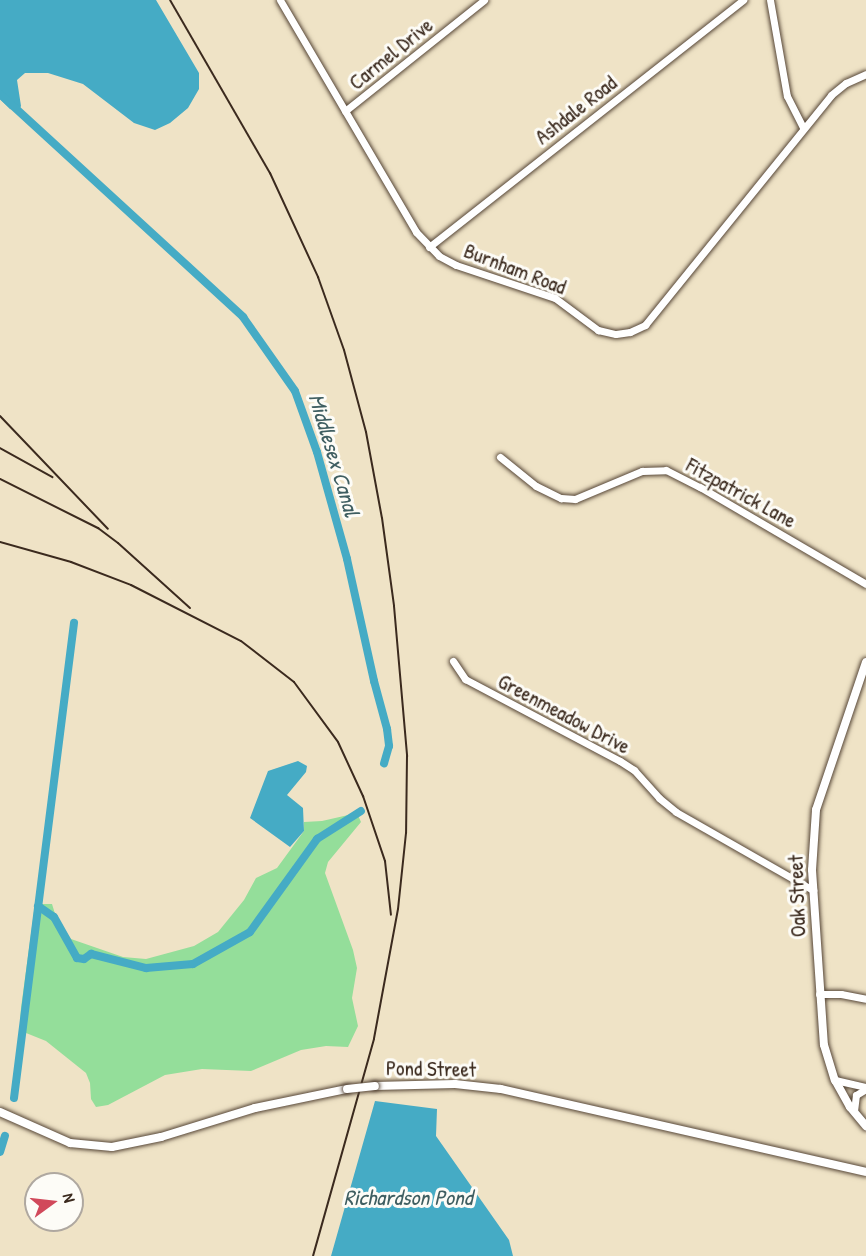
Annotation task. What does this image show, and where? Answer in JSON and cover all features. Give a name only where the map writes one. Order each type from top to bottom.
[{"type":"street","name":"Burnham Road","points":[[280,0],[416,232],[429,247],[439,256],[456,265],[555,298],[598,330],[616,334],[630,332],[645,325],[831,95],[846,83],[866,74]]},
{"type":"street","name":"Carmel Drive","points":[[345,111],[484,0]]},
{"type":"street","name":"Ashdale Road","points":[[429,247],[743,0]]},
{"type":"street","points":[[770,0],[788,96],[803,128]]},
{"type":"street","name":"Fitzpatrick Lane","points":[[500,458],[536,486],[561,498],[575,499],[642,471],[666,470],[700,487],[866,584]]},
{"type":"street","name":"Greenmeadow Drive","points":[[453,661],[465,679],[620,761],[634,770],[659,798],[676,812],[813,890]]},
{"type":"street","name":"Oak Street","points":[[866,662],[816,810],[813,836],[813,890],[824,1045],[834,1080],[855,1113],[866,1125]]},
{"type":"street","points":[[819,994],[841,994],[866,999]]},
{"type":"street","points":[[834,1080],[866,1088]]},
{"type":"street","name":"Pond Street","points":[[0,1112],[70,1143],[111,1147],[161,1137],[255,1108],[348,1089],[446,1084],[501,1089],[866,1172]]},
{"type":"street","points":[[855,1113],[854,1098],[866,1088]]},
{"type":"green space","points":[[357,813],[361,822],[328,862],[325,873],[353,950],[357,968],[352,998],[358,1026],[348,1047],[326,1046],[301,1050],[251,1071],[202,1069],[165,1075],[108,1105],[96,1107],[91,1099],[90,1083],[86,1073],[46,1041],[26,1033],[20,1021],[35,904],[52,904],[56,917],[71,939],[123,957],[146,959],[194,946],[218,932],[244,900],[256,878],[277,868],[304,831],[304,822],[322,821]]},
{"type":"water","points":[[0,0],[156,0],[199,73],[199,89],[188,108],[170,123],[155,130],[134,123],[83,84],[48,73],[25,73],[17,80],[21,106],[19,111],[10,109],[0,99]]},
{"type":"water","points":[[298,761],[307,766],[306,772],[287,795],[303,808],[304,831],[290,847],[250,818],[268,771]]},
{"type":"water","name":"Richardson Pond","points":[[375,1101],[437,1109],[436,1136],[509,1240],[513,1256],[331,1256]]},
{"type":"waterway","name":"Middlesex Canal","points":[[0,94],[243,317],[295,391],[317,452],[347,559],[387,729],[389,746],[384,763]]},
{"type":"waterway","name":"Middlesex Canal","points":[[14,1098],[74,623]]},
{"type":"waterway","name":"Middlesex Canal","points":[[38,906],[54,917],[77,958],[84,959],[91,954],[146,968],[193,964],[250,932],[317,839],[361,811]]},
{"type":"waterway","name":"Middlesex Canal","points":[[0,1152],[5,1136]]},
{"type":"railway","points":[[170,0],[270,173],[318,277],[344,350],[366,432],[382,518],[394,606],[407,756],[406,833],[398,909],[374,1039],[313,1256]]},
{"type":"railway","points":[[0,416],[108,529]]},
{"type":"railway","points":[[0,448],[52,477]]},
{"type":"railway","points":[[0,479],[98,528],[118,543],[190,608]]},
{"type":"railway","points":[[0,542],[71,562],[131,585],[241,641],[294,682],[338,742],[363,796],[385,861],[391,915]]}]
